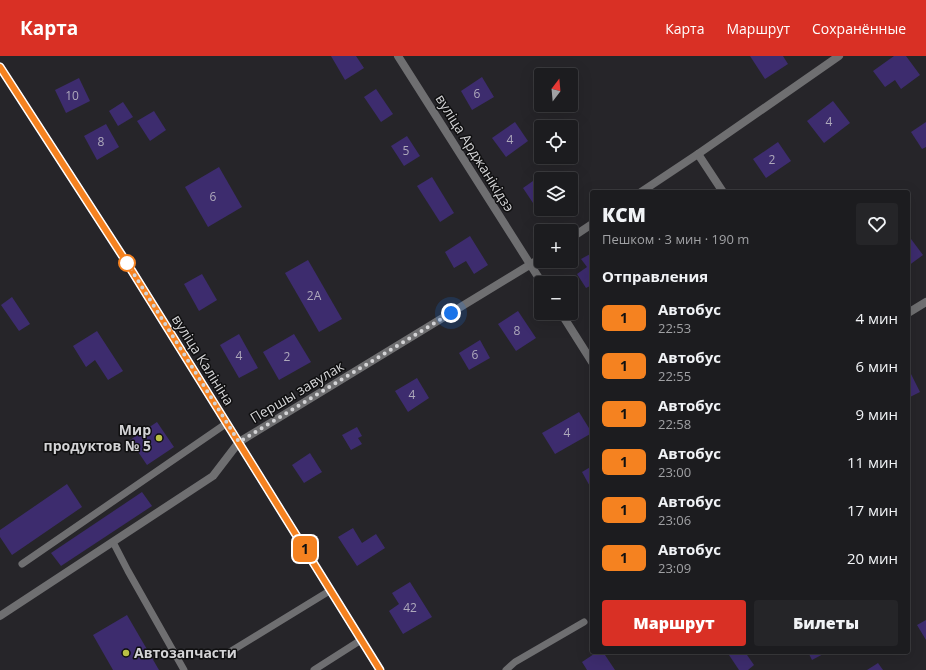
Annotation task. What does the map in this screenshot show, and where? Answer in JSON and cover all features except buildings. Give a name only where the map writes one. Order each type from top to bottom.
[{"type":"street","name":"вуліца Арджанікідзэ","points":[[398,56],[537,276]]},
{"type":"street","points":[[823,56],[828,64]]},
{"type":"street","points":[[643,190],[698,154],[839,56]]},
{"type":"street","name":"вуліца Калініна","points":[[0,67],[127,263],[380,670]]},
{"type":"street","points":[[698,154],[722,190]]},
{"type":"street","points":[[578,233],[590,225]]},
{"type":"street","name":"Першы завулак","points":[[0,616],[214,476],[239,442],[534,262]]},
{"type":"street","points":[[910,312],[926,302]]},
{"type":"street","points":[[565,320],[590,359]]},
{"type":"lane","points":[[22,564],[227,423]]},
{"type":"lane","points":[[113,542],[184,670]]},
{"type":"lane","points":[[228,653],[331,590]]},
{"type":"lane","points":[[506,670],[515,662],[584,622]]},
{"type":"lane","points":[[314,670],[361,640]]},
{"type":"bus line","name":"1","points":[[0,67],[127,263],[380,670]]},
{"type":"place","name":"Мир продуктов № 5","points":[[159,438]]},
{"type":"place","name":"Автозапчасти","points":[[126,653]]},
{"type":"route","points":[[127,263],[239,442],[451,313]]}]
